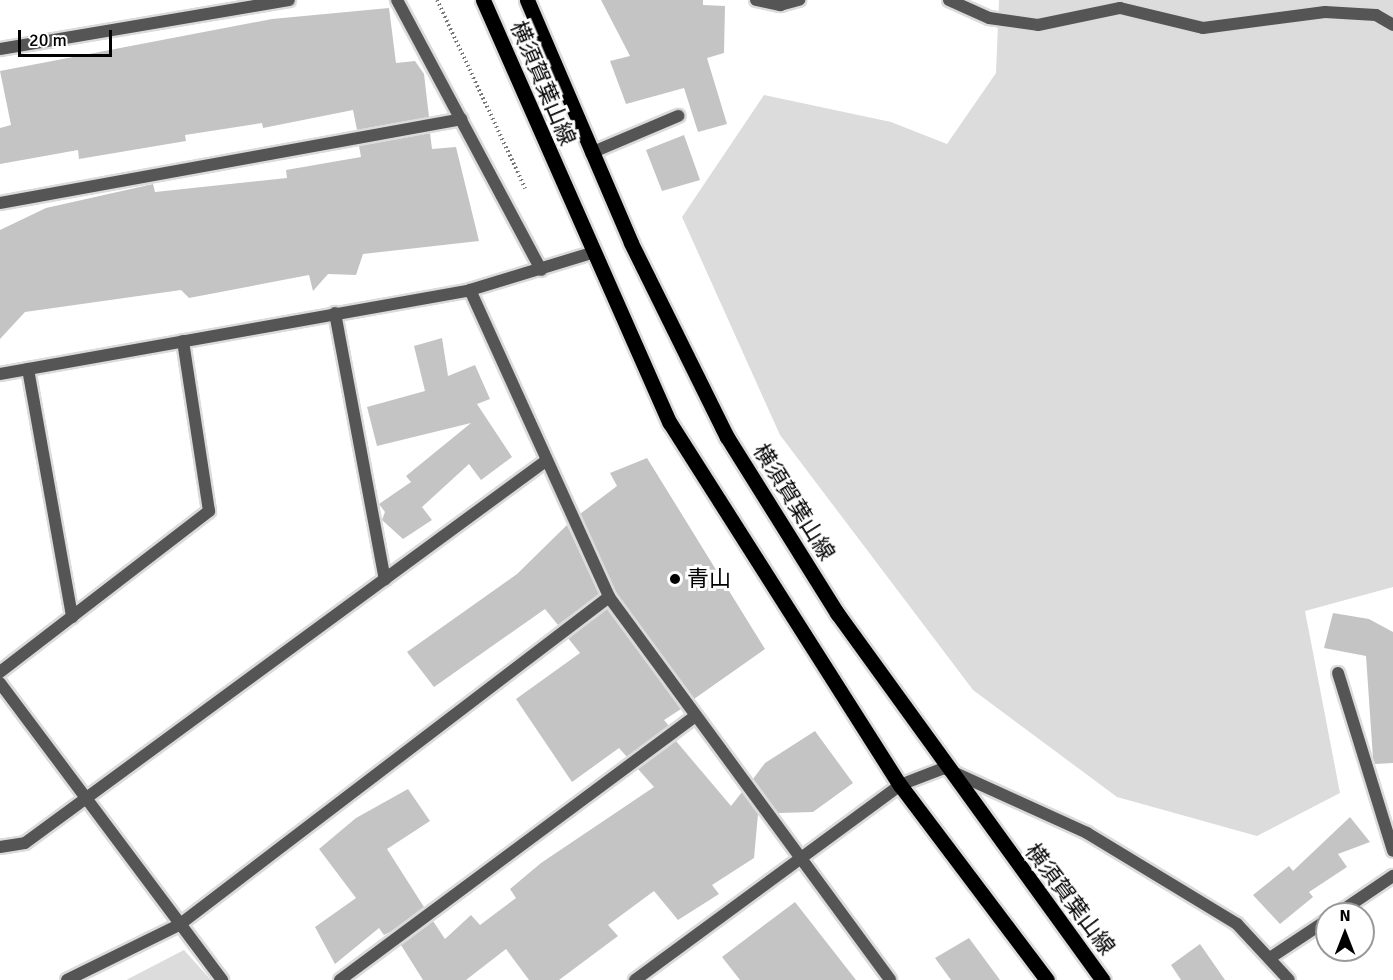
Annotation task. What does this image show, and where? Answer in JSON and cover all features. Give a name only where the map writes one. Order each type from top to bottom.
[{"type":"main road","name":"横須賀葉山線","points":[[483,0],[592,253],[670,423],[900,785],[1047,980]]},
{"type":"main road","name":"横須賀葉山線","points":[[527,0],[591,153],[727,437],[837,613],[944,768],[1103,980]]},
{"type":"street","points":[[0,48],[289,0]]},
{"type":"street","points":[[397,0],[541,270]]},
{"type":"street","points":[[756,0],[780,5],[799,0]]},
{"type":"street","points":[[949,0],[989,18],[1038,25],[1120,8],[1203,28],[1325,12],[1376,15],[1393,25]]},
{"type":"street","points":[[1325,12],[1333,0]]},
{"type":"street","points":[[591,153],[678,116]]},
{"type":"street","points":[[0,203],[461,119]]},
{"type":"street","points":[[0,374],[470,290],[592,253]]},
{"type":"street","points":[[470,290],[609,597],[693,718],[890,980]]},
{"type":"street","points":[[335,313],[385,579]]},
{"type":"street","points":[[0,672],[209,511],[183,341]]},
{"type":"street","points":[[28,369],[72,617]]},
{"type":"street","points":[[0,848],[25,843],[547,460]]},
{"type":"street","points":[[67,980],[179,925],[609,597]]},
{"type":"street","points":[[1338,673],[1393,851]]},
{"type":"street","points":[[0,683],[83,800],[222,980]]},
{"type":"street","points":[[340,980],[693,718]]},
{"type":"street","points":[[635,980],[900,785],[944,768],[1088,833],[1237,924],[1289,980]]},
{"type":"street","points":[[1355,902],[1393,876]]},
{"type":"street","points":[[1270,958],[1315,928]]},
{"type":"path","points":[[437,0],[527,192]]},
{"type":"shaded area","points":[[999,0],[1393,0],[1393,587],[1305,611],[1340,793],[1257,836],[1117,797],[973,690],[780,435],[682,217],[764,95],[891,122],[947,144],[996,73]]},
{"type":"shaded area","points":[[184,950],[211,980],[127,980],[128,979]]},
{"type":"building","points":[[601,0],[703,0],[703,5],[725,6],[724,53],[707,58],[727,124],[698,132],[684,88],[626,104],[610,61],[630,56]]},
{"type":"building","points":[[389,8],[396,63],[415,61],[424,74],[429,117],[357,130],[353,110],[263,128],[262,123],[185,135],[186,141],[79,159],[78,150],[0,164],[0,128],[11,125],[0,71],[272,19]]},
{"type":"building","points":[[430,133],[432,149],[456,147],[479,241],[363,254],[356,275],[328,274],[313,291],[309,275],[189,298],[181,290],[25,312],[0,339],[0,230],[46,208],[153,184],[155,192],[287,178],[286,170],[361,157],[359,146]]},
{"type":"building","points":[[684,135],[700,180],[662,191],[646,150]]},
{"type":"building","points":[[442,338],[448,376],[475,365],[490,399],[477,404],[512,457],[481,480],[469,464],[422,507],[432,520],[403,539],[382,520],[385,512],[379,504],[411,482],[406,476],[471,423],[377,446],[367,407],[425,391],[414,346]]},
{"type":"building","points":[[647,458],[765,649],[694,699],[616,593],[580,514],[617,486],[610,473]]},
{"type":"building","points":[[567,525],[599,594],[558,625],[545,609],[434,687],[407,652],[517,574]]},
{"type":"building","points":[[607,609],[681,709],[664,720],[669,726],[627,757],[619,748],[572,782],[516,699],[580,653],[568,638]]},
{"type":"building","points":[[1333,613],[1369,619],[1393,632],[1393,763],[1375,764],[1373,758],[1366,656],[1324,648]]},
{"type":"building","points":[[815,731],[853,783],[813,812],[778,813],[753,779],[765,763]]},
{"type":"building","points":[[676,741],[731,806],[742,792],[758,814],[754,858],[712,885],[719,894],[678,920],[654,891],[608,925],[618,936],[559,980],[529,980],[506,949],[466,980],[423,980],[401,945],[433,921],[445,939],[471,915],[480,925],[516,898],[510,889],[541,863],[654,787],[638,769]]},
{"type":"building","points":[[408,789],[430,821],[387,849],[424,907],[384,935],[379,928],[335,964],[315,927],[356,898],[319,849],[356,818]]},
{"type":"building","points":[[1350,817],[1370,842],[1338,854],[1347,867],[1309,892],[1313,897],[1280,924],[1253,895],[1289,866],[1293,871]]},
{"type":"building","points":[[795,902],[856,980],[740,980],[722,957]]},
{"type":"building","points":[[969,938],[1000,980],[951,980],[935,958]]},
{"type":"building","points":[[1200,944],[1225,980],[1181,980],[1171,965]]},
{"type":"place","name":"青山","points":[[675,579]]}]
